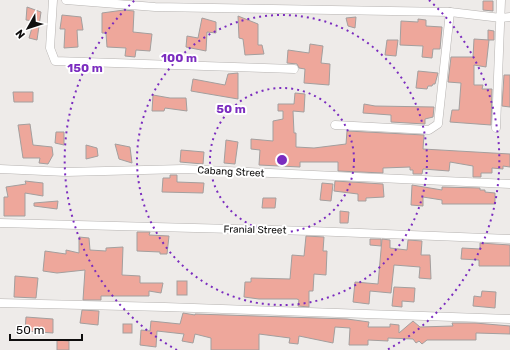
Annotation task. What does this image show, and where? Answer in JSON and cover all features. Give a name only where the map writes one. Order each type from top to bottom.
[{"type":"street","points":[[54,0],[50,48],[55,61],[294,69]]},
{"type":"street","points":[[66,0],[155,7],[450,12],[501,18],[510,17]]},
{"type":"street","points":[[496,128],[501,0]]},
{"type":"street","points":[[335,125],[429,130],[438,124],[450,12]]},
{"type":"street","name":"Cabang Street","points":[[0,169],[66,172],[183,169],[510,184]]},
{"type":"street","name":"Franial Street","points":[[0,223],[311,231],[510,239]]},
{"type":"street","points":[[0,303],[510,319]]},
{"type":"building","points":[[483,1],[493,1],[493,11],[483,10]]},
{"type":"building","points":[[27,7],[41,12],[37,40],[29,38],[34,21],[26,20]]},
{"type":"building","points":[[124,10],[134,11],[133,32],[152,34],[150,51],[136,50],[135,57],[125,56],[126,48],[107,47],[106,33],[102,33],[102,13]]},
{"type":"building","points":[[62,15],[81,17],[83,30],[77,30],[78,47],[64,48],[65,29],[60,29]]},
{"type":"building","points":[[238,16],[258,24],[258,45],[262,45],[264,54],[245,55],[243,39],[239,38]]},
{"type":"building","points":[[356,17],[355,28],[348,26],[346,18]]},
{"type":"building","points":[[202,18],[216,22],[216,33],[207,32],[206,51],[186,47],[187,36],[198,38]]},
{"type":"building","points":[[418,19],[426,20],[426,26],[442,27],[440,49],[433,49],[432,58],[422,57],[423,46],[400,45],[401,21],[418,22]]},
{"type":"building","points":[[488,30],[494,31],[494,40],[488,40]]},
{"type":"building","points":[[474,39],[489,40],[486,67],[474,65],[474,85],[483,85],[482,89],[492,89],[491,125],[450,122],[452,110],[459,110],[461,83],[448,82],[451,57],[473,57]]},
{"type":"building","points":[[387,40],[398,40],[396,56],[385,55]]},
{"type":"building","points":[[310,44],[323,46],[321,63],[330,64],[329,85],[304,83],[305,69],[299,68],[297,64],[287,63],[288,50],[309,53]]},
{"type":"building","points":[[418,71],[438,73],[435,84],[428,86],[427,89],[416,88]]},
{"type":"building","points":[[238,73],[238,99],[191,91],[193,79],[225,85],[228,74]]},
{"type":"building","points":[[504,75],[510,75],[510,107],[502,106]]},
{"type":"building","points":[[13,92],[33,92],[33,102],[14,102]]},
{"type":"building","points":[[295,93],[305,94],[304,112],[293,111],[296,147],[314,148],[346,144],[347,131],[424,135],[423,149],[510,154],[510,167],[503,166],[503,169],[492,168],[492,173],[481,173],[481,177],[473,177],[473,166],[450,162],[449,171],[423,169],[422,174],[413,174],[413,170],[410,170],[410,167],[383,168],[383,173],[338,171],[338,162],[300,162],[300,167],[259,165],[260,150],[251,149],[251,139],[273,141],[273,121],[283,119],[283,111],[278,111],[278,104],[294,104]]},
{"type":"building","points":[[153,95],[170,98],[186,98],[187,111],[165,108],[164,111],[152,111]]},
{"type":"building","points":[[364,104],[375,106],[434,107],[433,117],[425,119],[425,124],[391,122],[391,115],[363,113]]},
{"type":"building","points":[[30,124],[33,145],[52,147],[53,155],[48,164],[39,163],[40,158],[23,158],[18,125]]},
{"type":"building","points":[[56,132],[64,132],[64,145],[55,143]]},
{"type":"building","points":[[226,140],[238,142],[235,164],[224,163]]},
{"type":"building","points":[[115,144],[130,147],[132,163],[119,159]]},
{"type":"building","points":[[86,145],[97,148],[98,156],[86,159]]},
{"type":"building","points":[[181,150],[204,152],[203,164],[180,162]]},
{"type":"building","points":[[170,175],[177,175],[177,182],[204,183],[203,193],[162,192],[163,178],[170,178]]},
{"type":"building","points":[[25,181],[43,183],[43,196],[25,193],[25,216],[4,216],[4,197],[8,197],[6,187],[26,184]]},
{"type":"building","points":[[335,181],[383,184],[384,197],[366,198],[366,201],[358,201],[358,194],[334,191]]},
{"type":"building","points":[[322,183],[333,184],[331,201],[320,200]]},
{"type":"building","points":[[412,185],[442,190],[442,187],[480,188],[480,190],[485,190],[485,192],[495,193],[495,204],[442,204],[442,200],[423,197],[423,206],[411,205]]},
{"type":"building","points":[[263,198],[276,198],[275,208],[262,208]]},
{"type":"building","points":[[58,201],[57,209],[34,206],[34,203]]},
{"type":"building","points":[[340,211],[349,212],[348,223],[340,223]]},
{"type":"building","points":[[137,232],[150,232],[149,235],[169,236],[167,254],[160,254],[160,252],[137,251]]},
{"type":"building","points":[[306,236],[324,237],[323,251],[327,251],[326,275],[314,274],[313,291],[309,291],[309,307],[298,306],[299,300],[297,299],[259,299],[244,297],[245,282],[251,282],[251,278],[290,279],[292,255],[304,256]]},
{"type":"building","points":[[79,237],[89,238],[90,250],[106,251],[106,248],[123,247],[122,275],[140,276],[140,283],[163,283],[161,293],[149,291],[149,296],[101,296],[101,300],[83,300],[85,270],[57,273],[43,271],[45,251],[66,254],[66,250],[79,253]]},
{"type":"building","points":[[370,239],[381,239],[381,246],[370,245]]},
{"type":"building","points":[[382,239],[390,240],[390,248],[407,250],[408,240],[422,241],[421,255],[430,255],[431,279],[419,278],[420,267],[394,265],[391,293],[370,291],[369,304],[353,302],[355,282],[378,284]]},
{"type":"building","points":[[480,243],[510,245],[510,266],[479,266],[479,260],[461,259],[462,248],[480,249]]},
{"type":"building","points":[[15,276],[38,278],[36,298],[14,297]]},
{"type":"building","points":[[177,281],[187,281],[187,295],[177,295]]},
{"type":"building","points":[[394,287],[415,288],[414,302],[402,301],[402,307],[392,306]]},
{"type":"building","points":[[482,291],[496,292],[495,308],[473,306],[474,296],[481,297]]},
{"type":"building","points":[[82,310],[99,311],[98,325],[80,323]]},
{"type":"building","points":[[183,313],[195,315],[347,319],[369,322],[368,327],[390,327],[390,324],[399,325],[399,333],[413,321],[420,327],[453,326],[452,323],[475,323],[510,326],[510,334],[476,333],[476,340],[427,340],[422,344],[419,341],[416,343],[413,339],[388,338],[388,341],[368,340],[368,345],[349,345],[350,328],[335,327],[333,343],[299,336],[298,344],[289,343],[290,338],[259,334],[259,350],[211,350],[211,338],[195,334],[193,343],[182,341],[184,334],[157,331],[156,347],[140,345],[141,330],[150,331],[151,321],[180,324]]},
{"type":"building","points":[[26,317],[53,319],[53,333],[25,331]]},
{"type":"building","points":[[123,324],[132,324],[132,333],[123,333]]},
{"type":"building","points":[[57,340],[69,341],[69,350],[57,350]]}]
